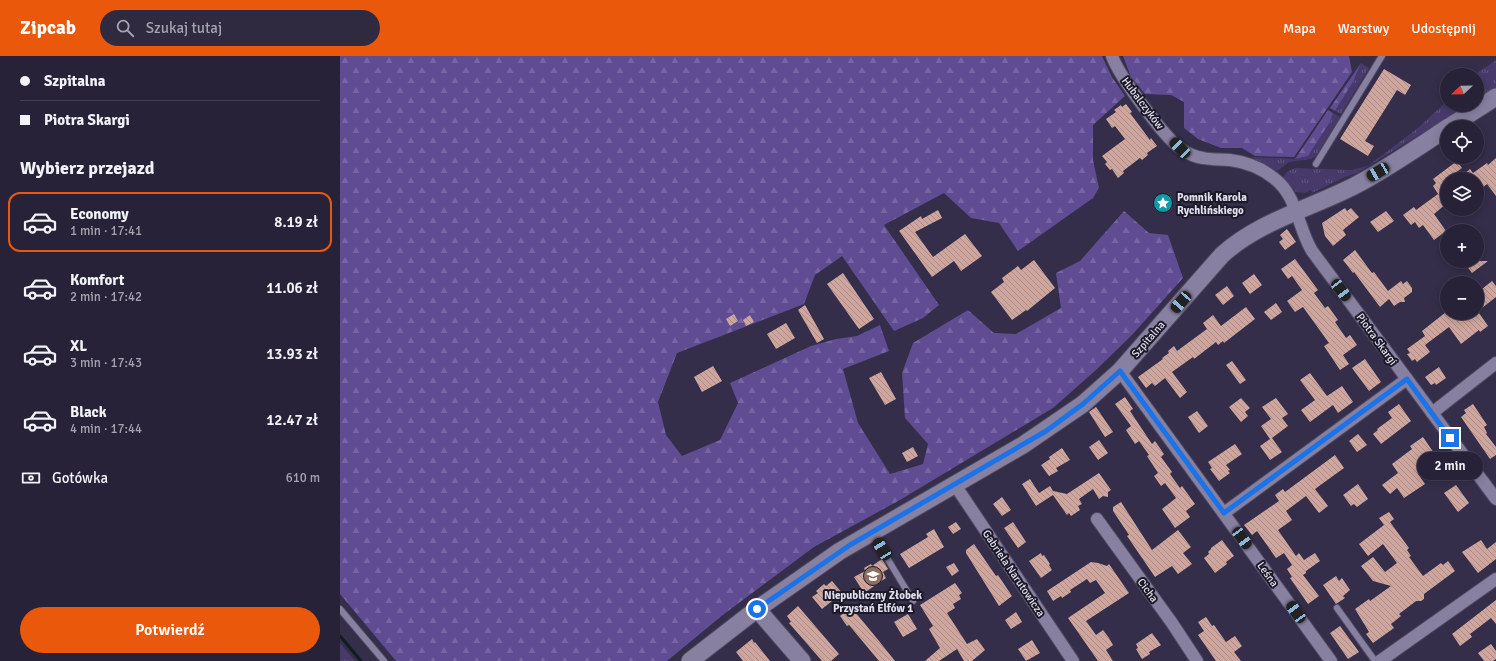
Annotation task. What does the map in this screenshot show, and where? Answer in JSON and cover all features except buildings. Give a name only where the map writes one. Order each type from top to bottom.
[{"type":"street","name":"Hubalczyków","points":[[1112,56],[1120,73],[1132,90],[1162,129],[1180,148],[1202,158],[1242,162],[1264,171],[1277,181],[1287,193],[1296,212]]},
{"type":"street","name":"Szpitalna","points":[[1460,120],[1496,97]]},
{"type":"street","name":"Szpitalna","points":[[690,661],[757,609],[808,573],[872,532],[1046,431],[1083,404],[1120,371],[1222,255],[1233,245],[1256,231],[1357,185],[1440,133]]},
{"type":"street","name":"Piotra Skargi","points":[[1296,212],[1305,238],[1312,251],[1496,499]]},
{"type":"street","points":[[1432,413],[1496,363]]},
{"type":"street","name":"Leśna","points":[[1120,371],[1331,661]]},
{"type":"street","points":[[1224,513],[1407,379]]},
{"type":"street","name":"Gabriela Narutowicza","points":[[955,484],[1072,661]]},
{"type":"street","name":"Cicha","points":[[1097,519],[1172,623],[1197,661]]},
{"type":"street","points":[[1380,661],[1496,579]]},
{"type":"street","points":[[757,609],[802,661]]},
{"type":"lane","points":[[1316,164],[1382,56]]},
{"type":"lane","points":[[872,532],[913,601]]},
{"type":"lane","points":[[1337,608],[1376,661]]},
{"type":"lane","points":[[340,609],[384,661]]},
{"type":"green space","points":[[340,56],[1102,56],[1112,77],[1125,96],[1093,125],[1093,160],[1099,188],[1093,198],[1018,251],[999,223],[971,218],[944,193],[884,225],[939,305],[923,318],[894,331],[842,256],[815,275],[804,304],[677,353],[658,402],[666,435],[682,456],[720,440],[738,403],[730,383],[811,346],[836,339],[857,336],[880,325],[889,351],[843,369],[858,423],[890,474],[923,464],[928,444],[905,418],[902,373],[913,343],[968,310],[994,333],[1016,334],[1061,308],[1056,273],[1080,261],[1124,211],[1149,233],[1168,235],[1183,278],[1132,335],[1096,370],[1053,408],[900,500],[814,547],[724,614],[667,661],[396,661],[340,594]]},
{"type":"green space","points":[[1123,56],[1349,56],[1352,72],[1294,157],[1255,156],[1242,148],[1221,148],[1198,139],[1184,128],[1184,102],[1171,95],[1145,94],[1131,77]]},
{"type":"green space","points":[[1496,60],[1496,88],[1484,95],[1484,68]]},
{"type":"green space","points":[[1361,63],[1369,68],[1341,114],[1335,111],[1354,80]]},
{"type":"green space","points":[[1361,63],[1354,80],[1335,111],[1330,108]]},
{"type":"green space","points":[[1440,108],[1440,112],[1457,112],[1444,120],[1440,120],[1440,122],[1357,173],[1345,177],[1312,193],[1311,190],[1305,193],[1296,192],[1283,177],[1288,171],[1295,168],[1351,170],[1368,166],[1418,128]]},
{"type":"green space","points":[[1328,110],[1333,113],[1330,122],[1308,156],[1295,159]]},
{"type":"green space","points":[[1333,113],[1340,117],[1316,156],[1311,159],[1289,162],[1277,171],[1251,157],[1295,159],[1308,156],[1330,122]]},
{"type":"green space","points":[[340,643],[355,661],[340,661]]},
{"type":"waterway","points":[[340,636],[361,661]]},
{"type":"place","name":"Pomnik Karola Rychlińskiego","points":[[1163,203]]},
{"type":"place","name":"Niepubliczny Żłobek Przystań Elfów 1","points":[[873,576]]},
{"type":"route","points":[[757,609],[850,545],[1046,431],[1083,404],[1120,371],[1224,513],[1407,379],[1450,438]]}]
